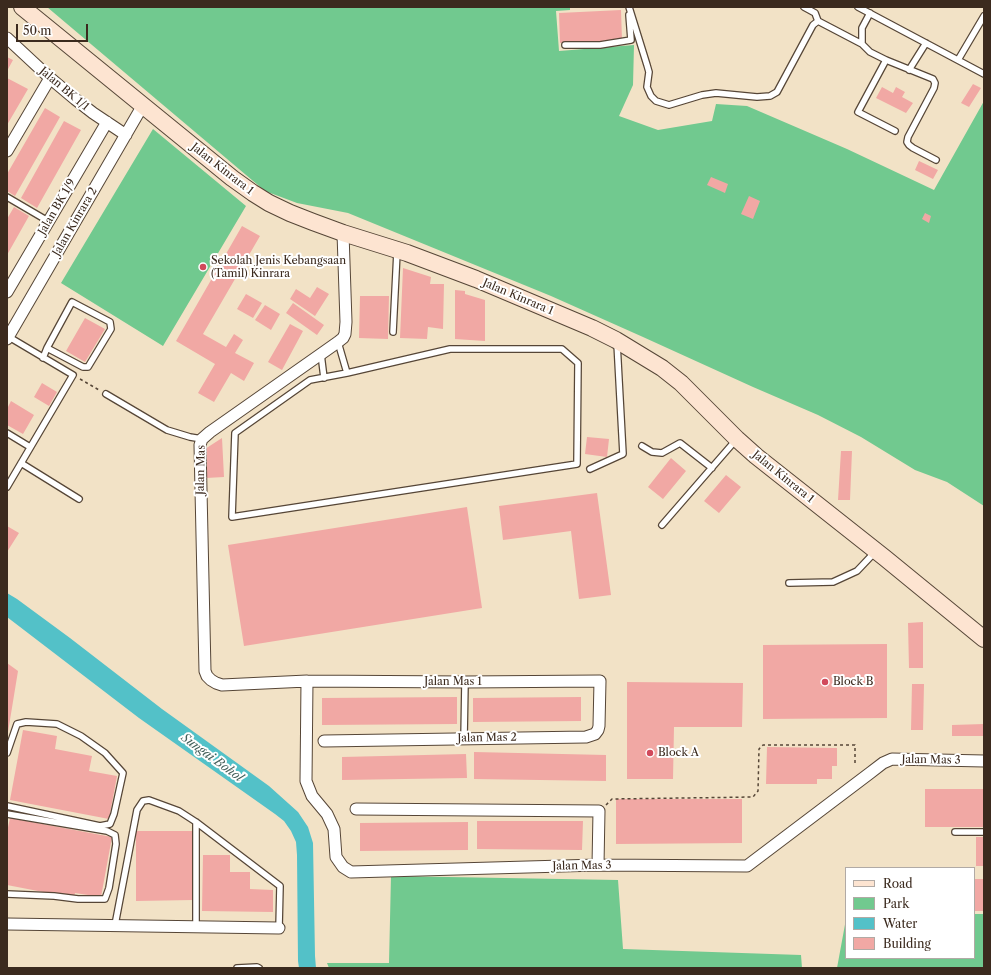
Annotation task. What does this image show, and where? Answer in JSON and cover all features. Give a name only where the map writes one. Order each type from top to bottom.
[{"type":"street","name":"Jalan Kinrara 1","points":[[22,7],[232,178],[269,203],[290,213],[343,233],[397,250],[476,279],[592,328],[616,340],[662,368],[681,384],[756,456],[876,550],[984,639]]},
{"type":"street","name":"Jalan BK 1/1","points":[[7,38],[84,107],[126,135]]},
{"type":"street","points":[[7,151],[50,78]]},
{"type":"street","name":"Jalan Kinrara 2","points":[[8,338],[142,105]]},
{"type":"street","name":"Jalan BK 1/9","points":[[7,292],[107,122]]},
{"type":"street","points":[[338,342],[345,334],[346,322],[343,233]]},
{"type":"street","name":"Jalan Mas","points":[[307,682],[222,685],[211,680],[207,676],[205,671],[200,446],[202,439],[210,432],[338,342]]},
{"type":"street","name":"Jalan Mas 1","points":[[307,682],[600,681]]},
{"type":"street","name":"Jalan Mas 2","points":[[324,741],[591,736],[599,726],[600,681]]},
{"type":"street","name":"Jalan Mas 3","points":[[307,682],[306,781],[312,796],[327,814],[334,829],[336,857],[342,867],[352,872],[598,865],[747,866],[883,763],[892,759],[984,761]]},
{"type":"street","points":[[356,808],[599,811],[598,865]]},
{"type":"street","points":[[7,924],[279,928]]},
{"type":"lane","points":[[628,7],[647,65],[647,87],[651,96],[656,101],[669,105],[702,95],[716,93],[757,97],[770,96],[777,92],[812,25],[818,21]]},
{"type":"lane","points":[[565,46],[600,45],[631,40],[628,7]]},
{"type":"lane","points":[[804,7],[814,13],[818,21],[862,44],[870,52],[933,79],[935,83],[934,88],[908,137],[907,142],[913,148],[936,160]]},
{"type":"lane","points":[[862,8],[984,74]]},
{"type":"lane","points":[[862,44],[862,28],[870,13]]},
{"type":"lane","points":[[958,60],[984,16]]},
{"type":"lane","points":[[909,70],[926,43]]},
{"type":"lane","points":[[886,60],[858,112],[895,131]]},
{"type":"lane","points":[[7,197],[48,221]]},
{"type":"lane","points":[[393,332],[397,250]]},
{"type":"lane","points":[[43,358],[47,348],[72,302],[110,322],[111,329],[88,367],[83,367],[47,348]]},
{"type":"lane","points":[[7,487],[73,375],[8,338]]},
{"type":"lane","points":[[590,469],[623,454],[616,340]]},
{"type":"lane","points":[[338,342],[347,373]]},
{"type":"lane","points":[[450,349],[562,349],[578,363],[577,464],[232,517],[235,433],[310,380],[347,373],[450,349]]},
{"type":"lane","points":[[321,354],[324,378]]},
{"type":"lane","points":[[106,394],[167,430],[202,439]]},
{"type":"lane","points":[[7,433],[30,447]]},
{"type":"lane","points":[[662,525],[737,439]]},
{"type":"lane","points":[[642,446],[652,452],[662,453],[680,443],[712,468]]},
{"type":"lane","points":[[21,463],[79,499]]},
{"type":"lane","points":[[790,583],[833,582],[857,571],[876,550]]},
{"type":"lane","points":[[464,739],[465,682]]},
{"type":"lane","points":[[7,749],[17,724],[26,722],[57,724],[81,736],[105,753],[123,773],[114,814],[110,824],[100,826],[7,806]]},
{"type":"lane","points":[[115,925],[137,810],[143,801],[149,800],[179,811],[196,822],[280,886],[279,928]]},
{"type":"lane","points":[[7,814],[107,831],[116,835],[116,844],[110,888],[105,899],[78,899],[54,896],[7,894]]},
{"type":"lane","points":[[196,822],[196,926]]},
{"type":"lane","points":[[955,832],[984,832]]},
{"type":"lane","points":[[237,968],[259,968]]},
{"type":"path","points":[[73,375],[106,394]]},
{"type":"path","points":[[599,811],[612,799],[753,797],[758,791],[759,749],[763,746],[855,745],[855,763]]},
{"type":"green space","points":[[47,7],[570,7],[570,10],[556,11],[559,51],[634,45],[633,85],[619,116],[658,130],[712,121],[716,104],[747,106],[847,149],[934,190],[984,101],[984,506],[947,482],[915,470],[861,437],[818,415],[551,296],[348,213],[297,203],[265,191]]},
{"type":"green space","points":[[153,129],[246,206],[163,346],[61,283]]},
{"type":"green space","points":[[391,876],[618,880],[623,949],[801,955],[802,968],[329,968],[327,963],[389,963]]},
{"type":"green space","points":[[975,914],[984,914],[984,968],[837,968],[845,924],[845,959],[975,959]]},
{"type":"water","name":"Sungai Bohol","points":[[7,593],[70,638],[162,709],[269,786],[298,812],[308,827],[313,843],[316,968],[299,968],[296,842],[284,821],[139,718],[7,617]]},
{"type":"building","points":[[621,10],[622,40],[560,43],[559,13]]},
{"type":"building","points":[[7,57],[13,60],[7,71]]},
{"type":"building","points":[[7,78],[28,89],[7,125]]},
{"type":"building","points":[[973,84],[981,88],[969,107],[961,103]]},
{"type":"building","points":[[882,87],[893,93],[896,87],[905,92],[902,97],[913,103],[906,113],[876,98]]},
{"type":"building","points":[[45,108],[60,117],[15,196],[7,191],[7,174]]},
{"type":"building","points":[[64,121],[81,130],[37,208],[21,198]]},
{"type":"building","points":[[919,161],[938,170],[933,179],[915,170]]},
{"type":"building","points":[[711,177],[728,184],[725,193],[707,185]]},
{"type":"building","points":[[749,196],[760,201],[753,219],[741,214]]},
{"type":"building","points":[[14,207],[29,216],[7,255],[7,219]]},
{"type":"building","points":[[925,213],[931,216],[929,223],[922,219]]},
{"type":"building","points":[[242,226],[260,236],[203,334],[226,347],[234,334],[243,340],[235,353],[254,363],[244,381],[231,373],[214,402],[198,393],[215,364],[176,341]]},
{"type":"building","points":[[403,268],[431,277],[430,284],[444,284],[443,329],[428,327],[427,339],[400,338]]},
{"type":"building","points":[[317,287],[329,294],[315,316],[290,299],[296,289],[310,298]]},
{"type":"building","points":[[455,290],[465,291],[465,294],[485,300],[485,341],[455,339]]},
{"type":"building","points":[[246,294],[262,303],[253,318],[237,309]]},
{"type":"building","points":[[360,296],[389,296],[388,339],[359,338]]},
{"type":"building","points":[[293,303],[324,325],[317,335],[286,313]]},
{"type":"building","points":[[265,305],[280,314],[271,330],[255,320]]},
{"type":"building","points":[[85,318],[105,329],[85,362],[66,351]]},
{"type":"building","points":[[290,324],[303,331],[282,370],[268,362]]},
{"type":"building","points":[[42,383],[57,392],[49,406],[34,397]]},
{"type":"building","points":[[11,401],[34,415],[23,434],[7,425],[7,409]]},
{"type":"building","points":[[587,437],[609,439],[607,457],[585,454]]},
{"type":"building","points":[[222,438],[224,477],[206,478],[205,449]]},
{"type":"building","points":[[841,451],[852,451],[850,500],[838,500]]},
{"type":"building","points":[[671,458],[686,471],[663,499],[648,487]]},
{"type":"building","points":[[726,475],[741,487],[719,513],[704,501]]},
{"type":"building","points":[[597,493],[611,595],[579,599],[571,531],[503,540],[499,506]]},
{"type":"building","points":[[467,507],[482,608],[244,646],[228,545]]},
{"type":"building","points":[[7,526],[19,533],[7,552]]},
{"type":"building","points":[[923,622],[923,668],[909,668],[908,623]]},
{"type":"building","name":"Block B","points":[[887,644],[887,718],[763,719],[763,645]]},
{"type":"building","points":[[7,663],[18,671],[8,732],[7,732]]},
{"type":"building","name":"Block A","points":[[627,682],[743,683],[742,727],[674,727],[673,779],[627,779]]},
{"type":"building","points":[[912,684],[924,684],[923,730],[911,730]]},
{"type":"building","points":[[457,697],[457,724],[322,725],[322,698]]},
{"type":"building","points":[[581,697],[581,721],[473,722],[473,698]]},
{"type":"building","points":[[984,724],[984,736],[952,736],[952,725]]},
{"type":"building","points":[[23,730],[57,736],[55,749],[92,756],[89,771],[117,776],[109,819],[10,800]]},
{"type":"building","points":[[767,747],[837,748],[837,766],[832,766],[832,779],[817,779],[817,784],[766,784]]},
{"type":"building","points":[[474,752],[606,755],[606,781],[474,779]]},
{"type":"building","points":[[466,754],[467,778],[342,780],[342,757]]},
{"type":"building","points":[[925,789],[984,789],[984,827],[925,827]]},
{"type":"building","points":[[616,799],[742,799],[742,843],[616,844]]},
{"type":"building","points":[[10,818],[112,837],[101,897],[75,893],[74,898],[7,885],[7,832]]},
{"type":"building","points":[[477,821],[583,821],[582,850],[477,849]]},
{"type":"building","points":[[468,822],[468,850],[360,851],[360,823]]},
{"type":"building","points":[[136,831],[193,831],[193,900],[136,901]]},
{"type":"building","points":[[976,837],[984,837],[984,866],[976,866]]},
{"type":"building","points":[[203,855],[230,855],[230,872],[250,872],[250,889],[273,890],[273,912],[202,911]]},
{"type":"building","points":[[975,879],[984,879],[984,911],[975,911]]},
{"type":"place","name":"Sekolah Jenis Kebangsaan (Tamil) Kinrara","points":[[203,267]]},
{"type":"place","name":"Block B","points":[[825,682]]},
{"type":"place","name":"Block A","points":[[650,753]]}]
